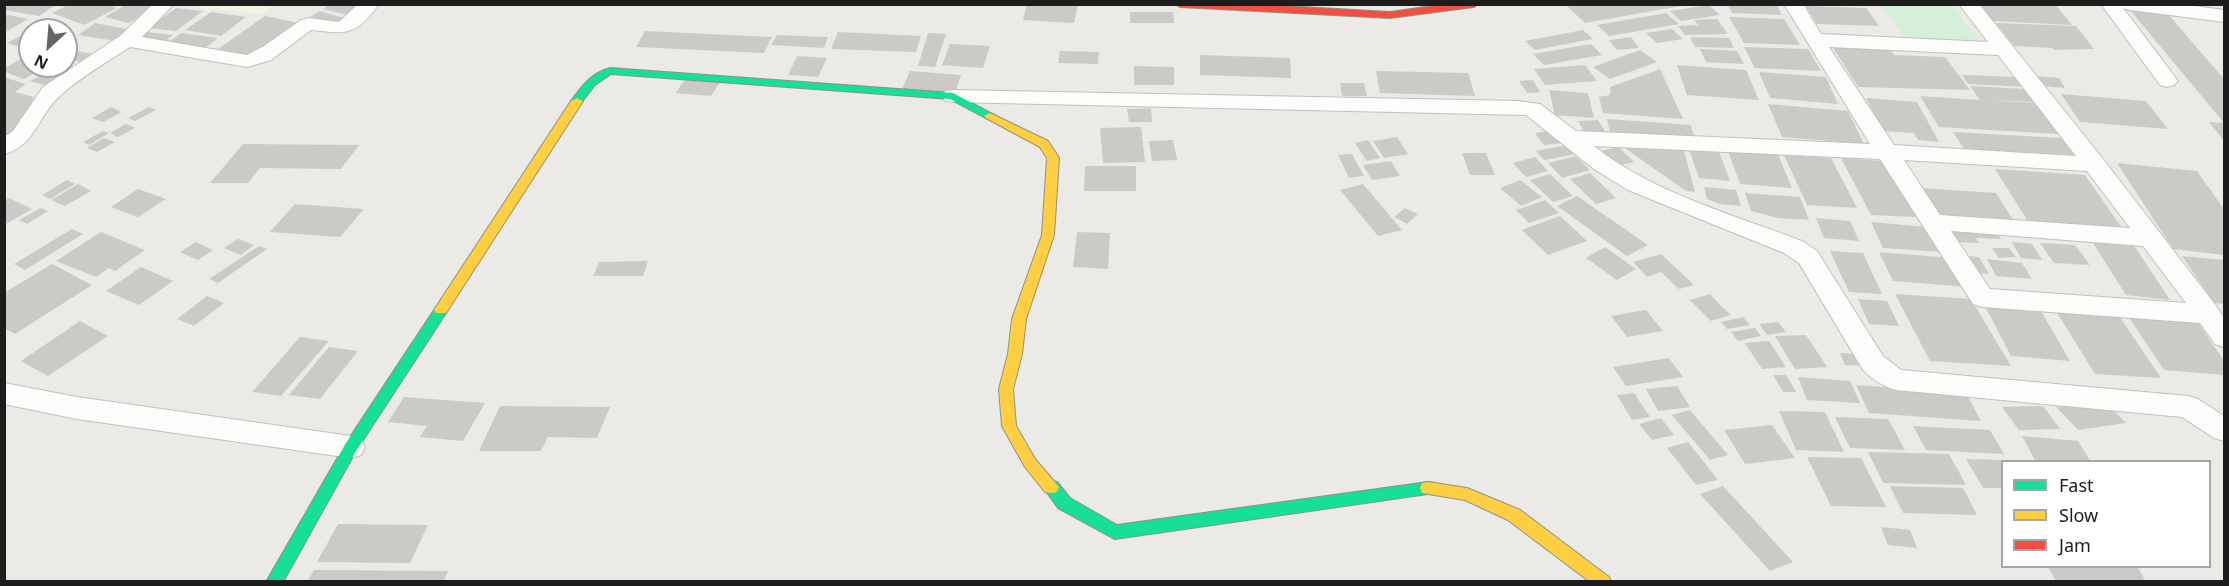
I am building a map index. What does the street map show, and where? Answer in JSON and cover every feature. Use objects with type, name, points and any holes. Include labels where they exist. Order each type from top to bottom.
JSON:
[{"type":"street","points":[[4,147],[21,136],[51,92],[127,40],[165,4]]},
{"type":"street","points":[[127,40],[247,61],[267,54],[308,24],[344,28],[370,4]]},
{"type":"street","points":[[1180,4],[1390,15],[1432,7],[1474,4]]},
{"type":"street","points":[[1793,4],[1814,40],[1982,298],[2208,314]]},
{"type":"street","points":[[1968,4],[2001,49],[2095,164],[2224,337]]},
{"type":"street","points":[[2110,4],[2167,81]]},
{"type":"street","points":[[2130,4],[2224,16]]},
{"type":"street","points":[[1814,40],[2001,49]]},
{"type":"street","points":[[274,582],[351,447],[590,82],[600,74],[610,71],[953,96],[1532,109],[1573,138],[1602,164],[1636,185],[1793,247],[1808,257],[1874,363],[1882,372],[1896,380],[2224,409]]},
{"type":"street","points":[[953,96],[1044,144],[1053,158],[1048,235],[1020,319],[1015,354],[1006,389],[1009,426],[1030,463],[1064,502],[1115,532],[1425,488],[1467,494],[1514,515],[1603,582]]},
{"type":"street","points":[[1573,138],[2095,164]]},
{"type":"street","points":[[1933,222],[2150,238]]},
{"type":"street","points":[[4,393],[77,408],[351,447]]},
{"type":"street","points":[[2188,407],[2224,430]]},
{"type":"shaded area","points":[[202,4],[272,5],[262,14],[199,8]]},
{"type":"green space","points":[[1881,5],[1951,5],[1980,41],[1905,38]]},
{"type":"building","points":[[4,4],[57,4],[39,16],[4,10]]},
{"type":"building","points":[[70,4],[107,4],[117,8],[84,25],[78,23],[78,18],[65,18],[52,13]]},
{"type":"building","points":[[127,4],[159,6],[129,23],[105,17]]},
{"type":"building","points":[[330,4],[363,4],[348,15],[323,9]]},
{"type":"building","points":[[1027,4],[1078,5],[1074,23],[1023,20]]},
{"type":"building","points":[[1569,4],[1692,4],[1585,23],[1566,5]]},
{"type":"building","points":[[1727,4],[1776,4],[1782,15],[1732,13]]},
{"type":"building","points":[[1980,4],[2055,4],[2072,25],[1992,21]]},
{"type":"building","points":[[1709,5],[1720,15],[1681,21],[1670,11]]},
{"type":"building","points":[[1806,6],[1866,8],[1879,26],[1817,24]]},
{"type":"building","points":[[176,8],[203,11],[176,31],[149,28]]},
{"type":"building","points":[[2130,10],[2167,13],[2224,79],[2224,123]]},
{"type":"building","points":[[320,11],[347,19],[337,25],[310,17]]},
{"type":"building","points":[[211,12],[246,17],[221,36],[185,30]]},
{"type":"building","points":[[1130,12],[1173,12],[1174,23],[1130,23]]},
{"type":"building","points":[[1666,13],[1679,24],[1609,36],[1597,25]]},
{"type":"building","points":[[4,14],[23,18],[18,18],[18,25],[4,33]]},
{"type":"building","points":[[265,16],[299,23],[252,56],[218,49]]},
{"type":"building","points":[[1729,17],[1784,19],[1800,45],[1744,43]]},
{"type":"building","points":[[1717,19],[1728,34],[1685,35],[1678,26],[1698,25],[1694,20]]},
{"type":"building","points":[[95,23],[132,30],[115,41],[78,35]]},
{"type":"building","points":[[1996,23],[2076,26],[2094,49],[2054,50],[2014,46]]},
{"type":"building","points":[[1672,29],[1683,39],[1657,43],[1646,33]]},
{"type":"building","points":[[1583,30],[1593,39],[1535,50],[1525,41]]},
{"type":"building","points":[[645,31],[772,37],[764,53],[636,47]]},
{"type":"building","points":[[147,32],[173,35],[163,43],[137,40]]},
{"type":"building","points":[[838,32],[921,36],[916,52],[831,49]]},
{"type":"building","points":[[181,33],[218,38],[204,49],[167,43]]},
{"type":"building","points":[[928,33],[946,34],[935,67],[918,66]]},
{"type":"building","points":[[777,35],[828,37],[824,48],[771,45]]},
{"type":"building","points":[[18,37],[18,46],[7,43]]},
{"type":"building","points":[[1631,37],[1639,48],[1617,50],[1609,40]]},
{"type":"building","points":[[1690,37],[1729,38],[1734,48],[1695,47]]},
{"type":"building","points":[[1830,43],[1887,45],[1894,55],[1945,57],[1970,90],[1858,87]]},
{"type":"building","points":[[950,44],[990,46],[983,68],[942,65]]},
{"type":"building","points":[[1591,44],[1602,55],[1544,65],[1533,54]]},
{"type":"building","points":[[1744,47],[1808,49],[1821,71],[1755,68]]},
{"type":"building","points":[[1700,49],[1737,51],[1744,64],[1706,62]]},
{"type":"building","points":[[1640,50],[1657,62],[1610,79],[1593,67]]},
{"type":"building","points":[[78,51],[93,54],[81,62],[78,61]]},
{"type":"building","points":[[1060,51],[1099,52],[1098,64],[1058,63]]},
{"type":"building","points":[[1200,55],[1290,58],[1291,78],[1200,75]]},
{"type":"building","points":[[797,56],[827,58],[818,77],[788,75]]},
{"type":"building","points":[[18,60],[18,77],[5,72],[5,68]]},
{"type":"building","points":[[1585,65],[1597,81],[1545,85],[1534,69]]},
{"type":"building","points":[[1677,65],[1746,70],[1759,100],[1687,95]]},
{"type":"building","points":[[1134,66],[1174,67],[1174,85],[1134,85]]},
{"type":"building","points":[[1660,69],[1683,119],[1603,113],[1599,97],[1610,95],[1610,87]]},
{"type":"building","points":[[910,71],[961,75],[955,93],[902,89]]},
{"type":"building","points":[[1376,71],[1468,73],[1475,96],[1380,93]]},
{"type":"building","points":[[1759,72],[1826,77],[1838,104],[1770,98]]},
{"type":"building","points":[[1962,75],[2018,77],[2026,87],[1968,84]]},
{"type":"building","points":[[2036,76],[2059,78],[2065,88],[2042,86]]},
{"type":"building","points":[[4,77],[26,84],[15,92],[34,97],[16,133],[4,140]]},
{"type":"building","points":[[35,78],[64,78],[49,86],[30,81]]},
{"type":"building","points":[[685,79],[720,82],[711,96],[676,93]]},
{"type":"building","points":[[1533,80],[1540,92],[1527,93],[1519,81]]},
{"type":"building","points":[[1340,83],[1364,83],[1367,96],[1342,96]]},
{"type":"building","points":[[1970,86],[2026,89],[2036,102],[1987,100],[2036,103],[2058,134],[1939,127],[1920,96],[1980,100]]},
{"type":"building","points":[[1549,90],[1588,93],[1594,118],[1555,115]]},
{"type":"building","points":[[2061,94],[2146,101],[2168,129],[2080,122]]},
{"type":"building","points":[[1866,98],[1917,102],[1939,142],[1918,140],[1914,133],[1883,131]]},
{"type":"building","points":[[1768,104],[1848,111],[1864,144],[1782,137]]},
{"type":"building","points":[[111,107],[122,112],[103,122],[92,118]]},
{"type":"building","points":[[149,107],[156,110],[135,121],[128,118]]},
{"type":"building","points":[[1151,108],[1152,122],[1129,122],[1127,109]]},
{"type":"building","points":[[1607,119],[1691,125],[1695,139],[1610,133]]},
{"type":"building","points":[[1598,120],[1608,136],[1587,137],[1578,121]]},
{"type":"building","points":[[2209,122],[2224,123],[2224,141]]},
{"type":"building","points":[[126,124],[135,128],[118,137],[110,133]]},
{"type":"building","points":[[1141,127],[1145,162],[1103,163],[1100,128]]},
{"type":"building","points":[[1554,130],[1563,143],[1544,145],[1535,133]]},
{"type":"building","points":[[103,131],[109,133],[89,145],[83,142]]},
{"type":"building","points":[[1953,132],[2061,138],[2074,155],[1964,149]]},
{"type":"building","points":[[1397,137],[1408,154],[1384,158],[1373,141]]},
{"type":"building","points":[[104,138],[115,142],[97,152],[87,148]]},
{"type":"building","points":[[1173,140],[1177,160],[1152,161],[1149,141]]},
{"type":"building","points":[[1368,140],[1380,158],[1367,161],[1355,143]]},
{"type":"building","points":[[1630,142],[1683,147],[1695,192],[1686,191],[1626,149]]},
{"type":"building","points":[[243,144],[359,145],[341,169],[260,168],[248,183],[210,183]]},
{"type":"building","points":[[1567,145],[1576,154],[1544,160],[1536,151]]},
{"type":"building","points":[[1619,147],[1634,162],[1615,166],[1600,151]]},
{"type":"building","points":[[1688,147],[1718,149],[1730,181],[1699,178]]},
{"type":"building","points":[[1727,148],[1777,152],[1792,188],[1740,184]]},
{"type":"building","points":[[1462,153],[1486,153],[1495,175],[1470,175]]},
{"type":"building","points":[[1352,154],[1364,176],[1349,178],[1338,155]]},
{"type":"building","points":[[1784,155],[1831,158],[1857,208],[1807,205]]},
{"type":"building","points":[[1576,156],[1590,170],[1562,178],[1548,163]]},
{"type":"building","points":[[1535,157],[1548,171],[1526,177],[1513,163]]},
{"type":"building","points":[[1841,158],[1884,161],[1917,217],[1871,215]]},
{"type":"building","points":[[1391,161],[1400,176],[1372,180],[1363,165]]},
{"type":"building","points":[[2117,163],[2197,171],[2224,209],[2224,255],[2173,249]]},
{"type":"building","points":[[1085,166],[1136,166],[1136,191],[1084,191]]},
{"type":"building","points":[[1995,169],[2085,175],[2124,231],[2029,223]]},
{"type":"building","points":[[1590,173],[1616,198],[1596,204],[1570,179]]},
{"type":"building","points":[[1550,174],[1573,196],[1553,202],[1530,180]]},
{"type":"building","points":[[67,180],[75,184],[50,199],[42,195]]},
{"type":"building","points":[[1520,180],[1542,197],[1521,206],[1500,188]]},
{"type":"building","points":[[78,184],[91,191],[65,206],[51,200]]},
{"type":"building","points":[[1363,184],[1402,230],[1378,236],[1340,190]]},
{"type":"building","points":[[1704,187],[1736,190],[1741,206],[1720,204],[1707,199]]},
{"type":"building","points":[[1920,188],[1996,193],[2015,223],[1937,218]]},
{"type":"building","points":[[138,189],[166,199],[138,217],[111,207]]},
{"type":"building","points":[[1745,193],[1800,197],[1809,220],[1778,218],[1751,211]]},
{"type":"building","points":[[1577,196],[1648,245],[1627,256],[1557,206]]},
{"type":"building","points":[[9,198],[32,209],[4,225],[4,201]]},
{"type":"building","points":[[1545,200],[1559,213],[1529,223],[1516,210]]},
{"type":"building","points":[[295,204],[364,209],[340,237],[270,232]]},
{"type":"building","points":[[41,208],[48,211],[27,224],[19,220]]},
{"type":"building","points":[[1405,208],[1418,214],[1407,224],[1394,217]]},
{"type":"building","points":[[1560,216],[1587,241],[1548,255],[1522,230]]},
{"type":"building","points":[[1816,218],[1850,221],[1859,241],[1824,238]]},
{"type":"building","points":[[1871,222],[1927,227],[1941,252],[1883,248]]},
{"type":"building","points":[[1942,228],[1995,230],[2001,239],[1976,238],[1979,243],[1951,242]]},
{"type":"building","points":[[72,229],[83,234],[25,270],[14,264]]},
{"type":"building","points":[[101,232],[145,250],[115,271],[109,268],[96,277],[56,261]]},
{"type":"building","points":[[1077,232],[1110,233],[1108,269],[1073,267]]},
{"type":"building","points":[[238,239],[254,245],[241,255],[224,248]]},
{"type":"building","points":[[2091,240],[2133,244],[2170,300],[2126,295]]},
{"type":"building","points":[[196,242],[213,250],[198,260],[180,252]]},
{"type":"building","points":[[2012,242],[2032,244],[2042,260],[2021,258]]},
{"type":"building","points":[[2040,243],[2075,245],[2090,265],[2054,263]]},
{"type":"building","points":[[259,246],[267,249],[218,283],[209,279]]},
{"type":"building","points":[[1605,247],[1636,269],[1617,280],[1586,258]]},
{"type":"building","points":[[1992,248],[2009,248],[2016,257],[1999,258]]},
{"type":"building","points":[[1830,251],[1863,253],[1882,294],[1849,292]]},
{"type":"building","points":[[1879,252],[1952,258],[1967,287],[1893,281]]},
{"type":"building","points":[[1661,254],[1694,285],[1679,289],[1661,272],[1647,277],[1633,262]]},
{"type":"building","points":[[1958,255],[1979,257],[1989,274],[1968,272]]},
{"type":"building","points":[[2182,256],[2224,260],[2224,304],[2214,303]]},
{"type":"building","points":[[1987,259],[2022,263],[2032,279],[1996,276]]},
{"type":"building","points":[[648,261],[643,276],[593,276],[599,262]]},
{"type":"building","points":[[52,264],[92,285],[15,334],[4,328],[4,293]]},
{"type":"building","points":[[141,267],[173,281],[139,305],[106,291]]},
{"type":"building","points":[[1710,294],[1731,315],[1711,321],[1690,300]]},
{"type":"building","points":[[1895,294],[1971,299],[2011,366],[1930,361]]},
{"type":"building","points":[[207,296],[224,303],[194,326],[177,319]]},
{"type":"building","points":[[1858,299],[1887,301],[1899,326],[1869,324]]},
{"type":"building","points":[[1985,306],[2041,311],[2070,361],[2011,356]]},
{"type":"building","points":[[1646,310],[1663,331],[1627,337],[1611,316]]},
{"type":"building","points":[[2056,311],[2119,316],[2161,378],[2095,374]]},
{"type":"building","points":[[2128,316],[2197,321],[2224,361],[2224,375],[2164,370]]},
{"type":"building","points":[[1743,317],[1750,325],[1727,329],[1721,322]]},
{"type":"building","points":[[80,321],[108,336],[48,376],[21,361]]},
{"type":"building","points":[[1778,322],[1786,332],[1767,335],[1759,324]]},
{"type":"building","points":[[1755,328],[1761,336],[1738,341],[1731,332]]},
{"type":"building","points":[[1806,335],[1827,367],[1795,369],[1775,336]]},
{"type":"building","points":[[300,337],[329,341],[281,396],[252,392]]},
{"type":"building","points":[[1769,341],[1786,367],[1762,369],[1745,343]]},
{"type":"building","points":[[329,347],[358,351],[320,399],[289,395]]},
{"type":"building","points":[[1840,353],[1861,354],[1867,366],[1845,365]]},
{"type":"building","points":[[1669,358],[1683,377],[1626,386],[1613,367]]},
{"type":"building","points":[[1773,375],[1786,375],[1796,392],[1783,392]]},
{"type":"building","points":[[1798,377],[1850,381],[1860,403],[1807,400]]},
{"type":"building","points":[[1856,385],[1966,393],[1981,421],[1869,413]]},
{"type":"building","points":[[1677,386],[1690,407],[1658,411],[1646,389]]},
{"type":"building","points":[[1634,393],[1650,417],[1632,420],[1617,395]]},
{"type":"building","points":[[404,397],[485,403],[463,441],[420,437],[427,426],[388,422]]},
{"type":"building","points":[[2103,400],[2126,423],[2078,430],[2056,407]]},
{"type":"building","points":[[500,406],[610,407],[597,438],[548,437],[541,451],[479,451]]},
{"type":"building","points":[[2043,406],[2060,429],[2019,430],[2002,407]]},
{"type":"building","points":[[1690,410],[1728,455],[1710,460],[1672,415]]},
{"type":"building","points":[[1779,411],[1825,412],[1844,452],[1796,450]]},
{"type":"building","points":[[1835,417],[1888,419],[1905,450],[1850,448]]},
{"type":"building","points":[[1661,418],[1674,435],[1652,440],[1639,424]]},
{"type":"building","points":[[1772,425],[1795,458],[1745,464],[1724,430]]},
{"type":"building","points":[[1913,426],[1990,430],[2004,454],[1926,450]]},
{"type":"building","points":[[2022,436],[2078,441],[2090,460],[2035,460]]},
{"type":"building","points":[[1688,442],[1718,480],[1696,485],[1667,448]]},
{"type":"building","points":[[1868,452],[1949,454],[1966,485],[1883,483]]},
{"type":"building","points":[[1807,457],[1861,458],[1886,507],[1831,506]]},
{"type":"building","points":[[1966,459],[2002,460],[2001,488],[1983,488]]},
{"type":"building","points":[[1723,486],[1793,562],[1770,571],[1700,494]]},
{"type":"building","points":[[1890,486],[1963,488],[1977,515],[1903,513]]},
{"type":"building","points":[[338,524],[428,525],[410,563],[317,562]]},
{"type":"building","points":[[1881,527],[1910,530],[1917,548],[1888,545]]},
{"type":"building","points":[[2049,568],[2138,568],[2146,582],[2056,582]]},
{"type":"building","points":[[314,570],[448,571],[443,582],[307,582]]},
{"type":"traffic: fast","points":[[577,101],[595,79],[610,71],[953,96],[990,116]]},
{"type":"traffic: fast","points":[[274,582],[351,447],[441,310]]},
{"type":"traffic: fast","points":[[1051,487],[1064,503],[1115,532],[1428,488]]},
{"type":"traffic: slow","points":[[441,310],[577,101]]},
{"type":"traffic: slow","points":[[990,116],[1044,144],[1053,158],[1048,235],[1019,319],[1015,354],[1006,389],[1009,426],[1030,463],[1051,487]]},
{"type":"traffic: slow","points":[[1428,488],[1467,494],[1514,515],[1603,582]]},
{"type":"traffic: jam","points":[[1180,4],[1390,15],[1474,4]]}]
